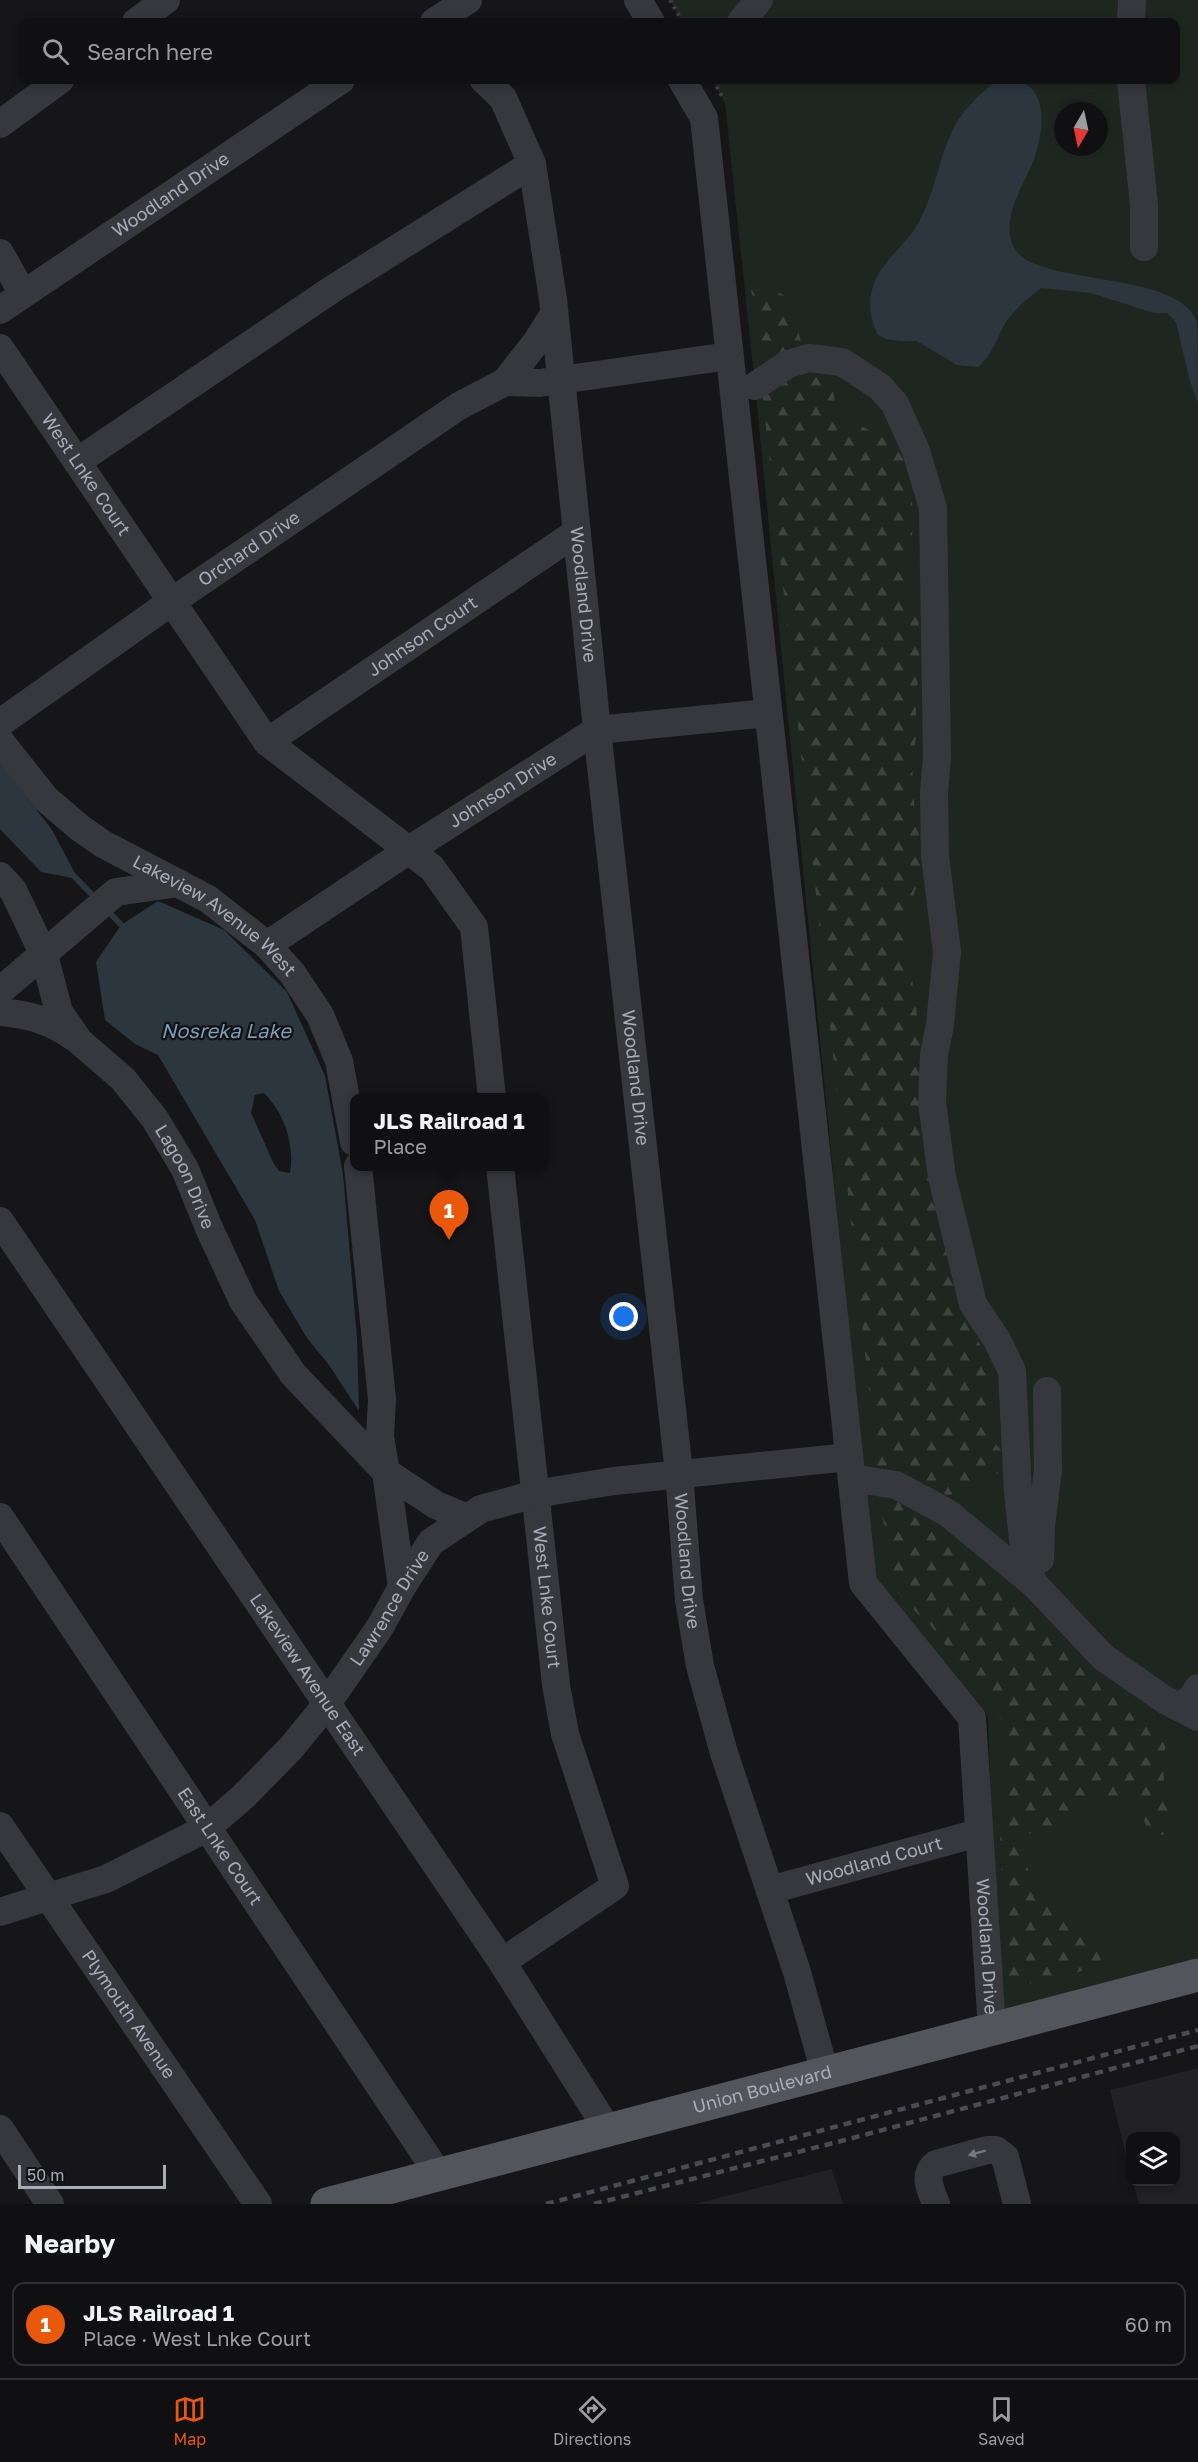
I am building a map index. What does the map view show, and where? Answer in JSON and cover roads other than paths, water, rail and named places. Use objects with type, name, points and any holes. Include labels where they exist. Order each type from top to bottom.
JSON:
[{"type":"main road","name":"Union Boulevard","points":[[327,2204],[1198,1975]]},
{"type":"street","points":[[141,18],[166,0]]},
{"type":"street","points":[[440,18],[468,0]]},
{"type":"street","points":[[639,0],[649,18]]},
{"type":"street","points":[[744,18],[759,0]]},
{"type":"street","points":[[1131,18],[1132,0]]},
{"type":"street","points":[[0,124],[55,84]]},
{"type":"street","name":"Woodland Drive","points":[[0,310],[336,84]]},
{"type":"street","name":"Woodland Drive","points":[[488,84],[503,98],[532,164],[554,314],[597,730],[679,1473],[690,1600],[700,1666],[724,1753],[797,1972],[825,2073]]},
{"type":"street","name":"Woodland Drive","points":[[684,84],[704,118],[768,713],[856,1468],[863,1583],[972,1718],[992,2030]]},
{"type":"street","points":[[1131,84],[1144,205],[1144,247]]},
{"type":"street","points":[[78,461],[334,288],[532,164]]},
{"type":"street","points":[[0,253],[23,294]]},
{"type":"street","name":"Orchard Drive","points":[[0,723],[171,602],[459,406],[504,382],[537,341],[554,314]]},
{"type":"street","name":"West Lnke Court","points":[[0,348],[267,742],[409,850]]},
{"type":"street","name":"Orchard Drive","points":[[504,382],[540,383],[729,356]]},
{"type":"street","points":[[755,386],[788,364],[809,358],[842,362],[880,387],[895,404],[916,451],[933,508],[937,757],[933,793],[935,856],[947,952],[940,1024],[934,1054],[932,1102],[942,1177],[973,1304],[997,1340],[1012,1371],[1018,1493],[1026,1566],[1038,1589]]},
{"type":"street","name":"Johnson Court","points":[[267,742],[578,532]]},
{"type":"street","name":"Johnson Drive","points":[[267,945],[409,850],[597,730],[768,713]]},
{"type":"street","name":"Lakeview Avenue West","points":[[0,741],[46,799],[80,828],[115,850],[208,899],[267,945],[292,973],[320,1016],[339,1062],[350,1121]]},
{"type":"street","points":[[115,850],[116,892]]},
{"type":"street","points":[[409,850],[432,868],[474,927],[491,1093]]},
{"type":"street","name":"Lagoon Drive","points":[[0,876],[13,890],[44,955],[59,1012],[79,1041],[123,1079],[155,1119],[185,1169],[243,1301],[292,1374],[387,1472],[436,1505],[466,1518]]},
{"type":"street","points":[[0,991],[116,892],[179,883]]},
{"type":"street","points":[[0,1012],[43,1019],[56,1024],[79,1041]]},
{"type":"street","points":[[358,1171],[382,1399],[380,1437],[387,1472],[402,1587]]},
{"type":"street","name":"West Lnke Court","points":[[500,1171],[556,1685],[565,1734],[615,1887],[502,1962]]},
{"type":"street","name":"Lakeview Avenue East","points":[[0,1221],[502,1962],[608,2130]]},
{"type":"street","points":[[1038,1589],[1041,1526],[1048,1470],[1047,1391]]},
{"type":"street","name":"Lawrence Drive","points":[[0,1912],[106,1879],[207,1828],[244,1796],[291,1748],[326,1705],[380,1627],[431,1542],[481,1509],[534,1494],[679,1473],[856,1468],[896,1485],[948,1513],[1038,1589],[1103,1657],[1165,1700],[1192,1704]]},
{"type":"street","name":"East Lnke Court","points":[[0,1517],[439,2175]]},
{"type":"street","name":"Plymouth Avenue","points":[[0,1826],[258,2204]]},
{"type":"street","name":"Woodland Court","points":[[770,1890],[978,1833]]},
{"type":"street","points":[[0,2129],[50,2204]]},
{"type":"street","points":[[936,2204],[928,2178],[932,2167],[987,2150],[996,2150],[1005,2157],[1017,2204]]},
{"type":"water","points":[[992,84],[1025,84],[1036,95],[1040,106],[1042,117],[1039,141],[1033,162],[1018,193],[1011,215],[1010,237],[1014,248],[1027,260],[1048,269],[1136,286],[1163,294],[1185,305],[1197,322],[1198,404],[1189,378],[1176,322],[1167,313],[1154,313],[1091,293],[1041,288],[1010,317],[991,351],[978,367],[957,365],[917,341],[886,339],[877,334],[870,307],[876,280],[887,261],[921,218],[956,123]]},
{"type":"water","points":[[0,762],[52,830],[78,879],[41,872],[0,829]]},
{"type":"water","name":"Nosreka Lake","points":[[158,901],[224,930],[287,992],[325,1076],[343,1174],[357,1338],[359,1411],[329,1365],[307,1338],[279,1291],[255,1220],[158,1055],[135,1044],[105,1020],[96,962],[121,925]],"holes":[[[264,1093],[282,1119],[289,1140],[290,1173],[279,1171],[274,1164],[251,1113],[255,1095]]]},
{"type":"waterway","points":[[72,874],[96,899]]},
{"type":"waterway","points":[[108,911],[125,929]]},
{"type":"railway","points":[[546,2204],[1198,2030]]},
{"type":"railway","points":[[594,2204],[1198,2046]]},
{"type":"place","name":"JLS Railroad 1","points":[[449,1240]]}]
